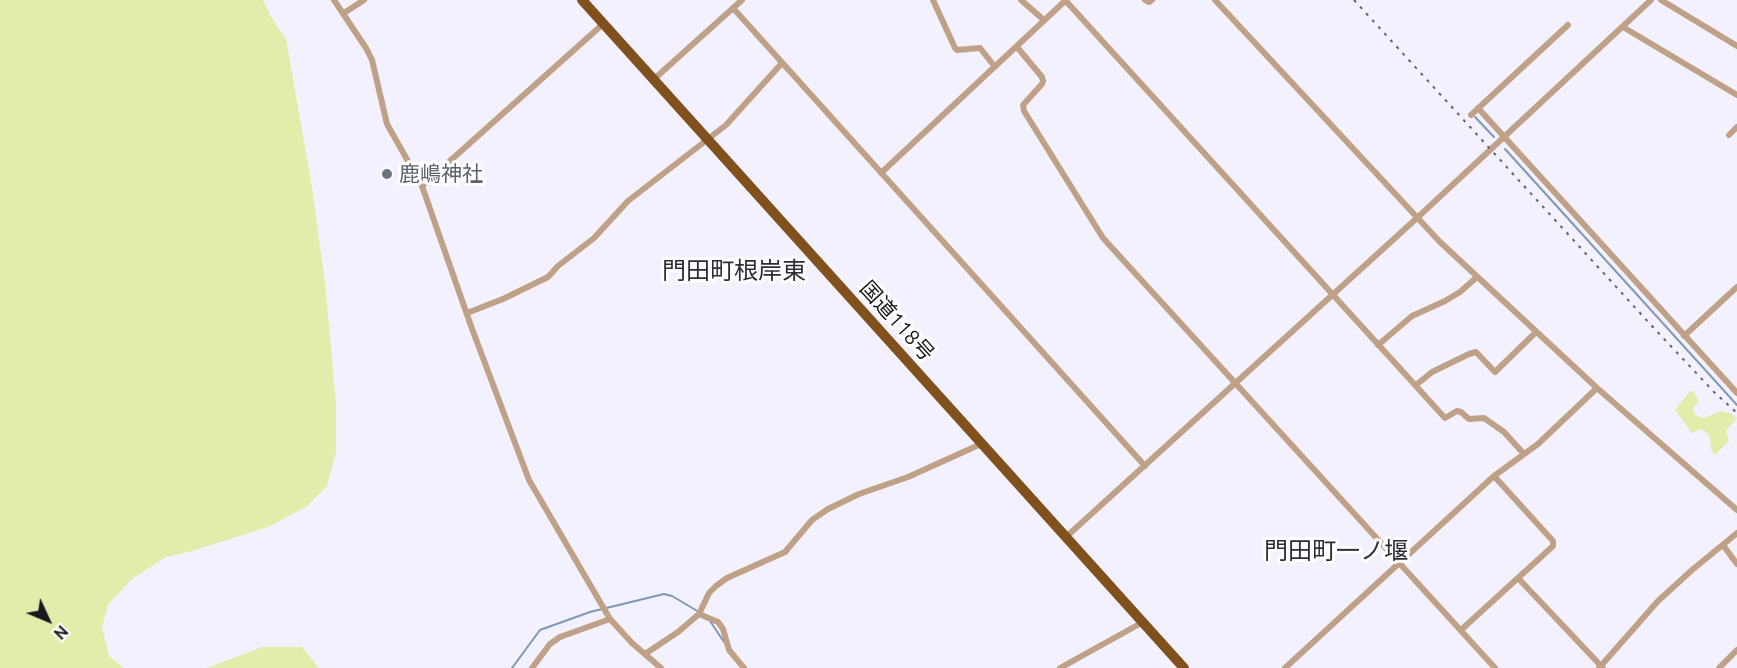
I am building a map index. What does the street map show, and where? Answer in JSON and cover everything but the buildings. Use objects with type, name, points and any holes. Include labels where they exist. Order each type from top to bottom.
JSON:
[{"type":"highway","name":"国道118号","points":[[582,0],[1184,668]]},
{"type":"street","points":[[334,0],[372,60],[387,124],[422,186],[529,480],[610,619],[632,644],[661,668]]},
{"type":"street","points":[[344,13],[364,0]]},
{"type":"street","points":[[653,80],[742,0]]},
{"type":"street","points":[[933,0],[955,48],[957,50],[980,48],[994,67]]},
{"type":"street","points":[[1021,0],[1044,20]]},
{"type":"street","points":[[881,172],[1065,0],[1445,418],[1457,411],[1470,419],[1484,418],[1504,432],[1524,454]]},
{"type":"street","points":[[1145,0],[1149,2],[1152,0]]},
{"type":"street","points":[[1215,0],[1417,218],[1477,277],[1597,388],[1737,510]]},
{"type":"street","points":[[1066,537],[1417,218],[1651,0]]},
{"type":"street","points":[[1661,0],[1737,46]]},
{"type":"street","points":[[733,8],[1145,466]]},
{"type":"street","points":[[422,186],[603,24]]},
{"type":"street","points":[[1471,115],[1568,25]]},
{"type":"street","points":[[1623,27],[1737,95]]},
{"type":"street","points":[[1017,47],[1043,81],[1023,105],[1023,111],[1103,238],[1496,668]]},
{"type":"street","points":[[467,313],[503,299],[548,277],[558,266],[594,238],[628,201],[726,125],[782,63]]},
{"type":"street","points":[[1478,108],[1737,393]]},
{"type":"street","points":[[1729,135],[1737,127]]},
{"type":"street","points":[[1378,345],[1412,316],[1445,301],[1477,277]]},
{"type":"street","points":[[1684,336],[1737,287]]},
{"type":"street","points":[[1416,385],[1432,372],[1476,352],[1495,372],[1536,332]]},
{"type":"street","points":[[1285,668],[1494,477],[1538,444],[1597,388]]},
{"type":"street","points":[[645,654],[678,632],[699,614],[709,593],[716,586],[727,578],[785,552],[812,520],[828,509],[859,494],[908,477],[981,444]]},
{"type":"street","points":[[1461,630],[1553,546],[1553,541],[1494,477]]},
{"type":"street","points":[[1518,578],[1601,667],[1658,602],[1737,533]]},
{"type":"street","points":[[1722,545],[1737,564]]},
{"type":"street","points":[[699,614],[718,622],[723,628],[729,650],[744,668]]},
{"type":"street","points":[[532,668],[550,644],[560,637],[610,619]]},
{"type":"street","points":[[1060,668],[1143,622]]},
{"type":"street","points":[[1719,668],[1737,650]]},
{"type":"green space","points":[[0,0],[263,0],[286,39],[312,187],[325,283],[336,403],[336,452],[327,486],[306,507],[268,527],[166,557],[132,579],[108,605],[102,627],[109,656],[124,668],[0,668]]},
{"type":"green space","points":[[1690,391],[1693,391],[1699,401],[1693,408],[1694,413],[1699,417],[1704,418],[1721,411],[1737,418],[1726,431],[1729,441],[1715,455],[1711,450],[1710,438],[1706,432],[1701,429],[1692,433],[1675,410]]},
{"type":"green space","points":[[262,647],[302,647],[319,668],[207,668]]},
{"type":"waterway","points":[[1475,117],[1494,137]]},
{"type":"waterway","points":[[1505,149],[1737,405]]},
{"type":"waterway","points":[[512,668],[540,630],[590,612],[664,594],[672,596],[699,612]]},
{"type":"waterway","points":[[710,621],[724,642]]},
{"type":"railway","points":[[1354,0],[1651,325],[1737,413]]},
{"type":"place","name":"鹿嶋神社","points":[[387,174]]},
{"type":"district","name":"門田町根岸東","points":[[734,271]]},
{"type":"district","name":"門田町一ノ堰","points":[[1336,551]]}]
